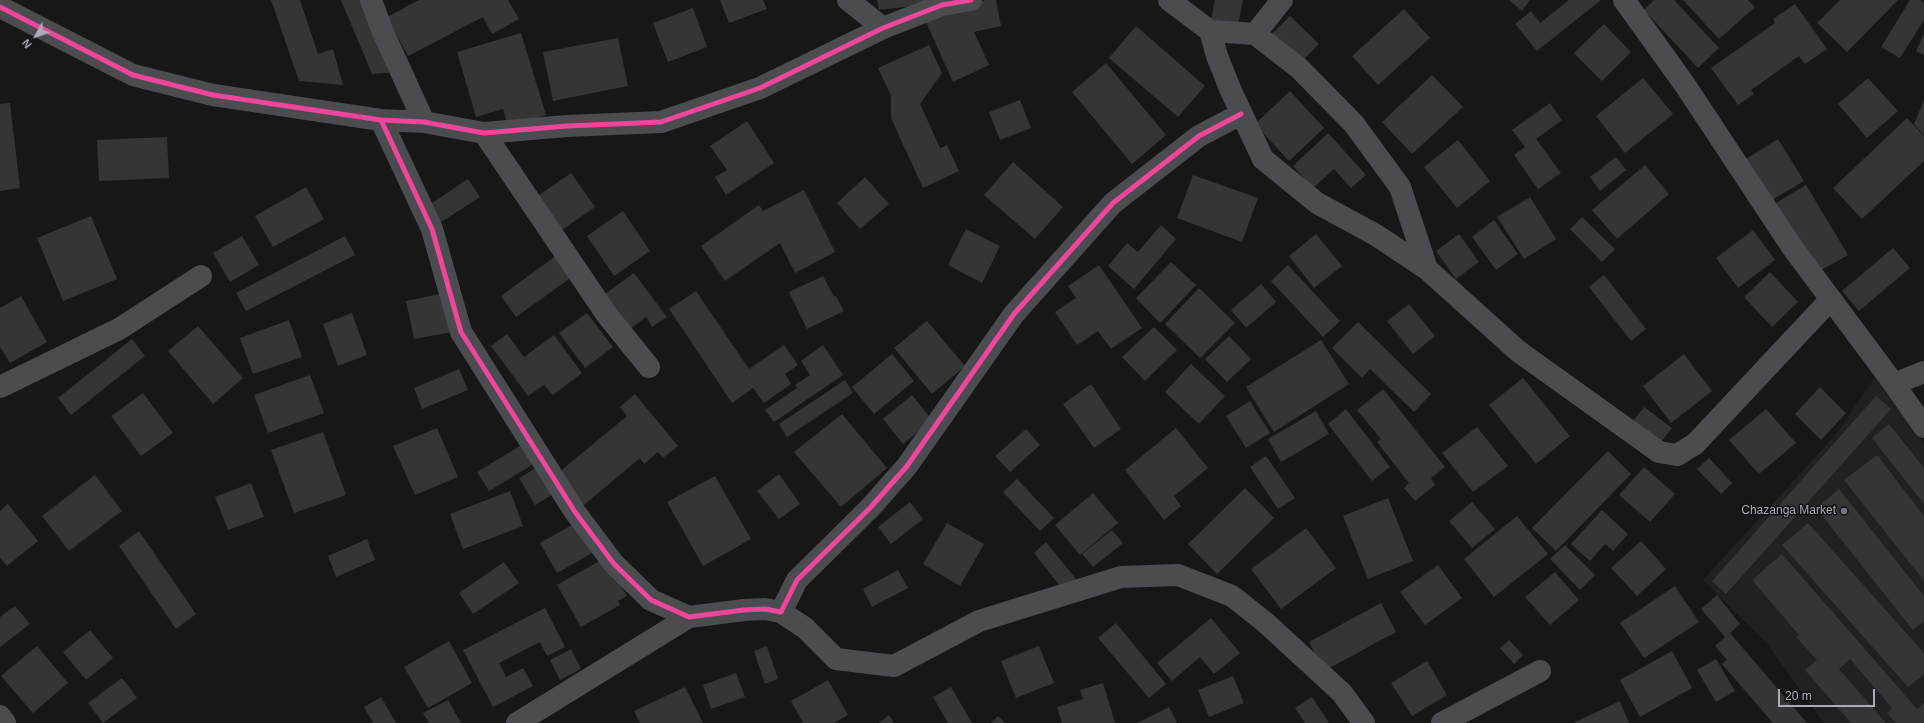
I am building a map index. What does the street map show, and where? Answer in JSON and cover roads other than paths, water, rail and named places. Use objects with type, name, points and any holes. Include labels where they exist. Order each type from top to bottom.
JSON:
[{"type":"street","points":[[372,0],[382,30],[424,122]]},
{"type":"street","points":[[848,0],[883,28]]},
{"type":"street","points":[[0,7],[133,75],[213,95],[381,120],[424,122],[484,133],[567,126],[661,122],[760,88],[883,28],[942,5],[970,0]]},
{"type":"street","points":[[1169,0],[1210,31],[1255,34],[1299,68],[1354,124],[1400,186],[1427,268]]},
{"type":"street","points":[[1255,34],[1282,0]]},
{"type":"street","points":[[1624,0],[1685,85],[1792,248],[1894,384],[1924,427]]},
{"type":"street","points":[[1210,31],[1216,56],[1241,114],[1263,159],[1317,203],[1376,235],[1427,268],[1518,351],[1659,452],[1677,455],[1695,444],[1831,299]]},
{"type":"street","points":[[781,612],[797,580],[870,508],[907,466],[1014,314],[1113,203],[1199,136],[1241,114]]},
{"type":"street","points":[[381,120],[432,229],[461,332],[574,512],[614,564],[651,600],[689,616]]},
{"type":"street","points":[[484,133],[607,315],[649,367]]},
{"type":"street","points":[[0,387],[118,329],[201,276]]},
{"type":"street","points":[[1894,384],[1924,372]]},
{"type":"street","points":[[517,723],[689,616],[765,609],[781,612],[805,628],[836,659],[894,666],[979,621],[1121,577],[1178,575],[1232,596],[1266,623],[1342,693],[1364,723]]},
{"type":"street","points":[[1442,723],[1540,671]]},
{"type":"street","points":[[0,716],[5,723]]},
{"type":"place","name":"Chazanga Market","points":[[1844,511]]}]
